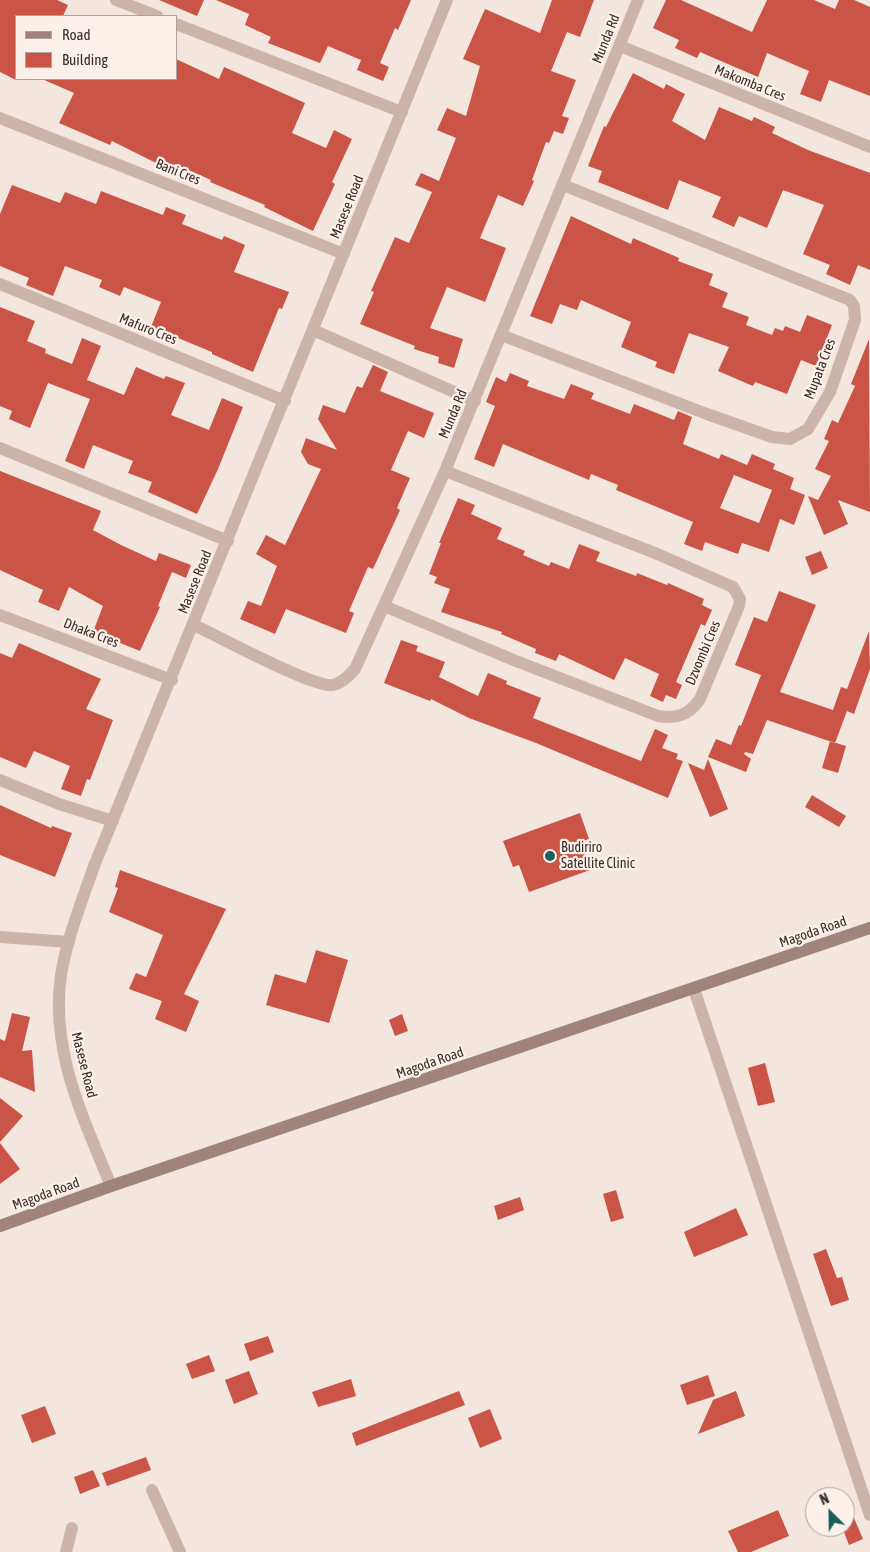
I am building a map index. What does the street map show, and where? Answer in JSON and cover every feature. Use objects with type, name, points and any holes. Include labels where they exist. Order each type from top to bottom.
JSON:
[{"type":"street","points":[[116,0],[154,15]]},
{"type":"street","name":"Masese Road","points":[[111,1186],[76,1102],[60,1038],[58,1008],[61,974],[68,942],[94,866],[172,680],[447,0]]},
{"type":"street","name":"Munda Rd","points":[[194,625],[301,676],[332,685],[348,678],[355,669],[475,401],[638,0]]},
{"type":"street","points":[[178,25],[402,112]]},
{"type":"street","name":"Makomba Cres","points":[[620,46],[870,147]]},
{"type":"street","name":"Bani Cres","points":[[0,118],[344,254]]},
{"type":"street","name":"Mupata Cres","points":[[501,334],[707,414],[782,439],[799,436],[808,429],[830,392],[854,320],[854,306],[850,300],[563,185]]},
{"type":"street","name":"Mafuro Cres","points":[[0,284],[285,401]]},
{"type":"street","points":[[314,330],[475,401]]},
{"type":"street","points":[[0,448],[228,542]]},
{"type":"street","name":"Dzvombi Cres","points":[[384,606],[516,662],[658,716],[682,716],[693,710],[700,698],[739,606],[740,599],[733,587],[655,553],[445,471]]},
{"type":"street","name":"Dhaka Cres","points":[[0,615],[172,680]]},
{"type":"street","points":[[0,780],[60,804],[113,821]]},
{"type":"street","name":"Magoda Road","points":[[0,1226],[111,1186],[870,928]]},
{"type":"street","points":[[0,936],[68,942]]},
{"type":"street","points":[[694,989],[870,1515]]},
{"type":"street","points":[[152,1490],[180,1552]]},
{"type":"street","points":[[66,1552],[72,1528]]},
{"type":"building","points":[[0,0],[57,0],[68,5],[63,15],[15,15],[15,80],[0,72]]},
{"type":"building","points":[[159,0],[204,0],[197,16]]},
{"type":"building","points":[[216,0],[411,0],[398,30],[395,28],[380,63],[389,67],[383,81],[357,70],[361,60],[328,46],[320,63],[268,43],[271,37],[245,25],[249,14]]},
{"type":"building","points":[[552,0],[594,0],[580,37],[567,32],[551,71],[576,80],[562,116],[569,118],[563,134],[554,131],[549,143],[546,142],[532,180],[534,181],[523,206],[498,195],[480,238],[506,248],[485,302],[447,287],[430,328],[463,339],[454,368],[438,363],[439,357],[414,349],[415,346],[360,324],[374,292],[371,291],[395,237],[409,243],[432,192],[415,185],[421,173],[439,181],[456,138],[437,130],[447,108],[466,116],[480,66],[463,59],[485,9],[540,33]]},
{"type":"building","points":[[666,0],[681,0],[752,32],[767,0],[814,0],[835,9],[839,0],[854,0],[870,7],[870,96],[829,80],[821,102],[800,94],[809,71],[767,53],[758,77],[700,52],[697,58],[675,48],[679,40],[653,28]]},
{"type":"building","points":[[178,60],[219,79],[224,67],[305,103],[292,133],[326,148],[334,130],[352,139],[332,182],[335,184],[313,231],[264,207],[265,205],[210,182],[211,180],[175,164],[172,171],[112,141],[110,145],[59,123],[74,93],[44,80],[178,80]]},
{"type":"building","points":[[633,73],[664,89],[666,84],[685,94],[672,121],[705,140],[719,107],[752,121],[754,117],[775,127],[772,133],[808,150],[870,173],[870,270],[858,265],[850,285],[826,274],[830,265],[803,254],[824,205],[783,190],[767,228],[739,216],[734,227],[712,217],[721,197],[679,180],[668,210],[598,182],[602,171],[588,166],[604,126],[606,127]]},
{"type":"building","points":[[12,185],[60,203],[65,192],[96,204],[101,191],[163,215],[166,207],[186,215],[182,224],[222,240],[224,236],[245,245],[234,272],[289,292],[282,309],[279,308],[253,372],[212,354],[212,352],[151,327],[161,302],[124,287],[120,296],[99,287],[102,280],[65,266],[53,296],[26,285],[29,278],[0,266],[0,214]]},
{"type":"building","points":[[571,216],[631,244],[633,238],[679,258],[678,261],[713,274],[709,285],[728,293],[722,307],[749,317],[746,325],[772,335],[775,328],[783,331],[785,326],[800,332],[807,315],[832,325],[816,366],[801,360],[787,394],[755,382],[753,386],[718,371],[729,347],[689,333],[674,374],[655,367],[657,362],[621,347],[631,322],[581,300],[577,310],[560,304],[552,324],[530,316]]},
{"type":"building","points":[[0,307],[35,321],[27,341],[46,349],[45,353],[72,364],[82,338],[101,346],[87,380],[124,395],[136,367],[164,379],[166,376],[185,383],[171,415],[209,430],[222,398],[243,407],[218,469],[197,514],[148,492],[152,482],[128,473],[133,461],[93,445],[84,469],[65,461],[90,399],[48,383],[30,428],[9,419],[12,411],[0,406]]},
{"type":"building","points":[[869,339],[870,512],[838,500],[848,524],[824,535],[808,496],[818,500],[831,476],[815,469],[829,441],[824,439],[832,420],[838,423],[855,386],[851,384]]},
{"type":"building","points":[[373,365],[388,372],[380,391],[434,413],[424,438],[408,431],[391,470],[410,478],[397,508],[400,510],[373,569],[368,567],[349,611],[354,613],[346,633],[286,609],[275,634],[240,619],[248,601],[261,606],[277,566],[256,554],[266,535],[285,545],[321,469],[308,464],[301,452],[306,438],[337,450],[318,419],[323,405],[345,413],[357,386],[362,388]]},
{"type":"building","points":[[510,373],[529,381],[527,386],[564,399],[571,384],[594,393],[591,399],[630,414],[634,404],[674,420],[678,411],[692,417],[683,444],[719,459],[721,454],[747,465],[752,454],[775,464],[773,469],[794,478],[790,489],[805,495],[794,525],[780,519],[769,552],[742,543],[738,554],[705,542],[702,551],[684,544],[693,522],[616,490],[618,485],[591,474],[589,480],[503,444],[494,467],[474,459],[495,406],[486,402],[496,377],[506,382]],"holes":[[[734,475],[772,490],[759,523],[720,508]]]},
{"type":"building","points":[[0,471],[101,511],[93,530],[121,545],[156,561],[159,553],[191,565],[186,578],[172,572],[158,606],[160,607],[140,651],[93,632],[103,606],[69,587],[59,611],[38,602],[43,590],[0,570]]},
{"type":"building","points":[[458,498],[475,505],[471,514],[502,528],[497,539],[525,551],[523,555],[549,566],[551,562],[569,569],[579,544],[600,552],[596,561],[636,576],[637,573],[667,585],[668,583],[704,599],[702,605],[712,610],[705,626],[701,624],[676,682],[682,685],[676,699],[666,695],[663,702],[650,696],[659,674],[625,658],[614,680],[559,654],[556,661],[535,653],[536,649],[501,634],[502,632],[441,612],[450,589],[434,583],[437,577],[429,574],[441,543],[439,543]]},
{"type":"building","points":[[821,551],[828,568],[812,575],[805,557]]},
{"type":"building","points":[[779,591],[816,605],[780,692],[833,710],[841,687],[847,689],[869,631],[870,669],[854,714],[847,711],[835,743],[767,720],[753,754],[745,752],[744,754],[751,759],[746,772],[708,757],[716,739],[731,745],[739,725],[741,726],[761,675],[735,665],[754,617],[767,622]]},
{"type":"building","points":[[401,640],[418,646],[416,651],[445,662],[439,677],[478,696],[488,673],[507,681],[506,684],[541,698],[533,718],[641,761],[655,729],[668,735],[662,748],[678,754],[676,759],[683,761],[668,798],[536,743],[469,718],[431,699],[430,701],[384,683]]},
{"type":"building","points":[[19,643],[101,679],[86,709],[113,720],[90,780],[87,779],[81,796],[61,789],[70,766],[34,751],[26,768],[0,757],[0,653],[12,658]]},
{"type":"building","points":[[830,741],[846,746],[838,773],[822,768]]},
{"type":"building","points":[[708,759],[728,809],[710,817],[688,763],[704,770]]},
{"type":"building","points":[[812,795],[846,816],[839,827],[805,807]]},
{"type":"building","points":[[0,805],[51,828],[52,826],[72,833],[55,877],[0,855]]},
{"type":"building","points":[[580,813],[589,839],[580,842],[590,870],[529,892],[519,865],[513,867],[503,841]]},
{"type":"building","points":[[120,870],[226,909],[184,994],[199,1001],[186,1032],[155,1019],[162,1001],[129,989],[136,973],[146,977],[163,935],[109,912],[118,888],[115,887]]},
{"type":"building","points":[[316,950],[348,960],[329,1023],[266,1005],[275,974],[306,983]]},
{"type":"building","points":[[12,1013],[30,1017],[22,1051],[32,1050],[35,1092],[0,1077],[0,1039],[5,1041]]},
{"type":"building","points":[[402,1014],[408,1031],[395,1036],[389,1020]]},
{"type":"building","points":[[765,1063],[775,1102],[758,1106],[748,1068]]},
{"type":"building","points":[[0,1098],[23,1116],[0,1142]]},
{"type":"building","points":[[0,1143],[20,1169],[0,1184]]},
{"type":"building","points":[[616,1190],[624,1218],[611,1222],[603,1194]]},
{"type":"building","points":[[520,1197],[524,1210],[498,1220],[494,1206]]},
{"type":"building","points":[[736,1208],[748,1235],[694,1257],[684,1232]]},
{"type":"building","points":[[826,1249],[837,1278],[842,1277],[849,1300],[831,1306],[813,1254]]},
{"type":"building","points":[[268,1336],[274,1352],[250,1361],[244,1344]]},
{"type":"building","points":[[209,1355],[215,1371],[192,1379],[186,1364]]},
{"type":"building","points":[[249,1371],[258,1394],[234,1404],[225,1380]]},
{"type":"building","points":[[708,1375],[715,1396],[687,1405],[680,1385]]},
{"type":"building","points":[[351,1379],[356,1396],[318,1407],[312,1392]]},
{"type":"building","points":[[459,1391],[465,1405],[356,1446],[352,1433]]},
{"type":"building","points":[[736,1391],[745,1416],[698,1434],[713,1400]]},
{"type":"building","points":[[45,1406],[56,1434],[32,1443],[21,1415]]},
{"type":"building","points":[[490,1409],[502,1439],[480,1448],[468,1418]]},
{"type":"building","points":[[146,1457],[151,1470],[107,1486],[102,1473]]},
{"type":"building","points":[[93,1470],[100,1486],[80,1494],[74,1477]]},
{"type":"building","points":[[778,1510],[789,1536],[751,1552],[738,1552],[728,1531]]},
{"type":"building","points":[[855,1520],[863,1539],[849,1545],[846,1537],[855,1537]]},
{"type":"place","name":"Budiriro Satellite Clinic","points":[[550,856]]}]
